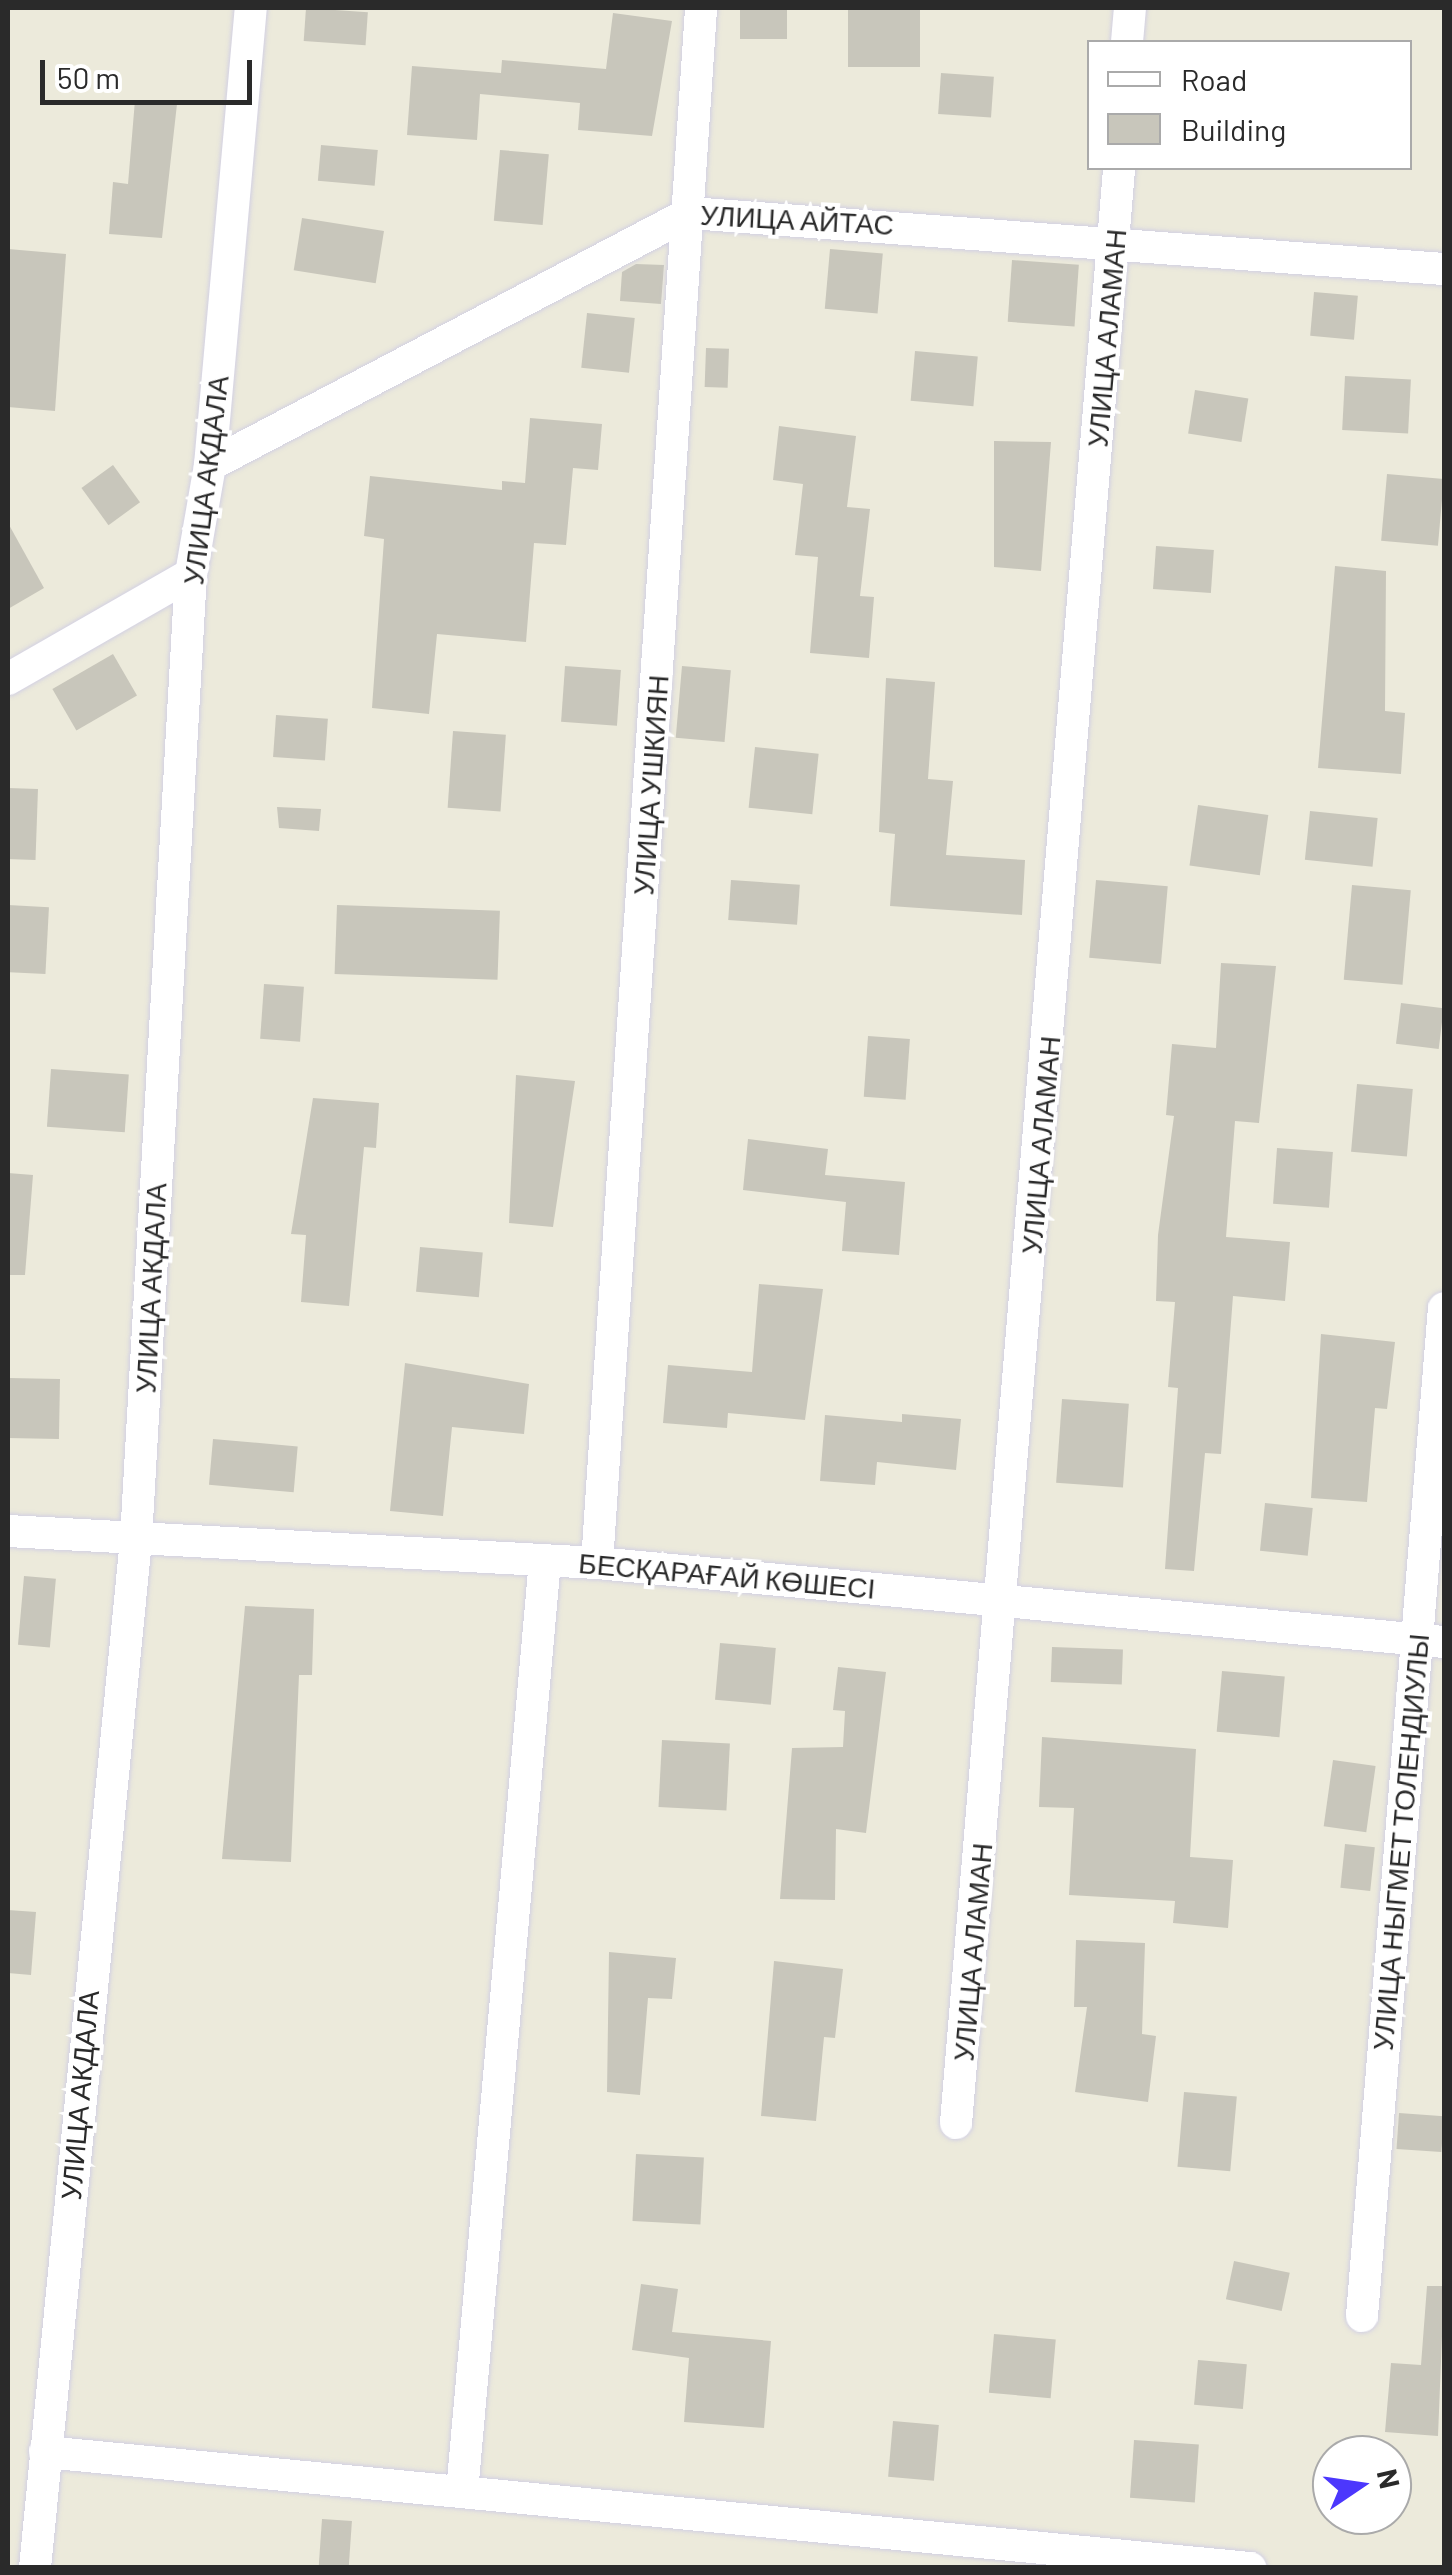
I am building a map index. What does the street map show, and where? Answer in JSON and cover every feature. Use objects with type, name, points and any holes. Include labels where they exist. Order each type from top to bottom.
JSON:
[{"type":"street","name":"УЛИЦА АКДАЛА","points":[[35,2568],[136,1539],[191,574],[210,465],[251,8]]},
{"type":"street","name":"УЛИЦА УШКИЯН","points":[[597,1563],[701,8]]},
{"type":"street","points":[[1127,40],[1130,8]]},
{"type":"street","name":"УЛИЦА АЛАМАН","points":[[956,2122],[1004,1597],[1119,170]]},
{"type":"street","name":"УЛИЦА АЙТАС","points":[[210,465],[690,213],[1444,269]]},
{"type":"street","points":[[8,679],[191,574]]},
{"type":"street","name":"УЛИЦА НЫГМЕТ ТОЛЕНДИУЛЫ","points":[[1362,2316],[1431,1641],[1444,1308]]},
{"type":"street","name":"БЕСҚАРАҒАЙ КӨШЕСІ","points":[[8,1531],[597,1563],[1004,1597],[1431,1641]]},
{"type":"street","points":[[462,2492],[545,1560]]},
{"type":"street","points":[[45,2452],[1250,2568]]},
{"type":"building","points":[[306,8],[368,12],[366,45],[304,41]]},
{"type":"building","points":[[740,8],[787,8],[787,39],[740,39]]},
{"type":"building","points":[[848,8],[920,8],[920,67],[848,67]]},
{"type":"building","points":[[613,13],[672,21],[652,136],[578,130],[580,103],[480,94],[477,140],[407,135],[412,66],[501,73],[502,60],[606,69]]},
{"type":"building","points":[[941,73],[994,77],[991,118],[938,114]]},
{"type":"building","points":[[135,100],[177,104],[162,238],[109,234],[113,182],[128,184]]},
{"type":"building","points":[[321,145],[378,150],[375,186],[318,181]]},
{"type":"building","points":[[500,150],[549,154],[543,225],[494,221]]},
{"type":"building","points":[[302,218],[384,231],[376,283],[294,270]]},
{"type":"building","points":[[8,249],[66,254],[55,411],[8,407]]},
{"type":"building","points":[[830,249],[883,254],[878,313],[825,309]]},
{"type":"building","points":[[1012,260],[1079,265],[1075,327],[1008,322]]},
{"type":"building","points":[[636,264],[664,265],[661,304],[620,301],[622,272]]},
{"type":"building","points":[[1314,292],[1358,296],[1354,340],[1310,336]]},
{"type":"building","points":[[587,313],[635,318],[629,373],[581,368]]},
{"type":"building","points":[[706,348],[729,349],[728,388],[705,387]]},
{"type":"building","points":[[915,351],[978,356],[973,406],[911,401]]},
{"type":"building","points":[[1345,376],[1411,379],[1408,433],[1342,430]]},
{"type":"building","points":[[1195,390],[1248,398],[1241,442],[1188,433]]},
{"type":"building","points":[[530,418],[602,424],[598,470],[573,468],[566,545],[534,543],[526,642],[437,634],[429,714],[372,708],[384,539],[364,536],[370,476],[502,490],[502,481],[525,483]]},
{"type":"building","points":[[779,426],[856,436],[847,507],[870,509],[860,596],[874,597],[869,658],[810,653],[818,557],[795,555],[803,484],[773,480]]},
{"type":"building","points":[[994,441],[1051,442],[1041,571],[994,567]]},
{"type":"building","points":[[113,465],[140,502],[108,525],[81,488]]},
{"type":"building","points":[[1387,474],[1444,479],[1438,546],[1381,541]]},
{"type":"building","points":[[8,523],[44,588],[8,609]]},
{"type":"building","points":[[1156,546],[1214,550],[1211,593],[1153,589]]},
{"type":"building","points":[[1335,566],[1386,571],[1385,711],[1405,713],[1401,774],[1318,768]]},
{"type":"building","points":[[113,654],[137,696],[76,731],[52,689]]},
{"type":"building","points":[[565,666],[621,670],[617,726],[561,722]]},
{"type":"building","points":[[682,666],[731,670],[725,742],[676,738]]},
{"type":"building","points":[[886,678],[935,682],[928,779],[953,781],[946,855],[1025,860],[1022,915],[890,906],[895,834],[879,832]]},
{"type":"building","points":[[276,715],[328,719],[325,761],[273,757]]},
{"type":"building","points":[[453,731],[506,735],[500,812],[448,808]]},
{"type":"building","points":[[755,747],[819,754],[812,814],[749,808]]},
{"type":"building","points":[[8,788],[38,789],[36,860],[8,859]]},
{"type":"building","points":[[1198,805],[1268,815],[1260,875],[1190,865]]},
{"type":"building","points":[[277,807],[321,809],[319,831],[279,828]]},
{"type":"building","points":[[1310,811],[1378,818],[1373,867],[1305,860]]},
{"type":"building","points":[[731,880],[800,885],[797,925],[728,920]]},
{"type":"building","points":[[1096,880],[1168,886],[1161,964],[1089,958]]},
{"type":"building","points":[[1352,885],[1411,890],[1402,985],[1344,980]]},
{"type":"building","points":[[8,905],[49,907],[45,974],[8,972]]},
{"type":"building","points":[[337,905],[500,911],[497,980],[335,974]]},
{"type":"building","points":[[1221,963],[1276,966],[1259,1123],[1235,1121],[1226,1237],[1290,1242],[1285,1301],[1233,1296],[1221,1454],[1205,1453],[1194,1571],[1165,1569],[1178,1388],[1168,1387],[1175,1302],[1156,1301],[1158,1235],[1174,1116],[1166,1115],[1172,1044],[1216,1048]]},
{"type":"building","points":[[264,984],[304,987],[300,1042],[260,1039]]},
{"type":"building","points":[[1401,1003],[1444,1008],[1439,1049],[1396,1044]]},
{"type":"building","points":[[868,1036],[910,1039],[906,1100],[864,1097]]},
{"type":"building","points":[[51,1069],[129,1074],[125,1132],[47,1127]]},
{"type":"building","points":[[516,1075],[575,1081],[553,1227],[509,1223]]},
{"type":"building","points":[[1357,1084],[1413,1089],[1407,1157],[1351,1152]]},
{"type":"building","points":[[313,1098],[379,1103],[376,1148],[364,1147],[349,1306],[301,1302],[306,1235],[291,1234]]},
{"type":"building","points":[[748,1139],[828,1149],[825,1175],[905,1182],[899,1255],[842,1251],[846,1202],[743,1190]]},
{"type":"building","points":[[1277,1148],[1333,1152],[1329,1208],[1273,1204]]},
{"type":"building","points":[[8,1173],[33,1175],[25,1275],[8,1275]]},
{"type":"building","points":[[420,1247],[483,1252],[479,1297],[416,1292]]},
{"type":"building","points":[[759,1284],[823,1289],[805,1420],[728,1413],[727,1428],[663,1423],[668,1365],[752,1372]]},
{"type":"building","points":[[1321,1334],[1395,1342],[1387,1409],[1375,1408],[1367,1502],[1311,1498]]},
{"type":"building","points":[[405,1363],[529,1384],[524,1434],[452,1427],[443,1516],[390,1511]]},
{"type":"building","points":[[9,1378],[60,1379],[59,1439],[8,1438]]},
{"type":"building","points":[[1062,1399],[1129,1404],[1123,1487],[1056,1483]]},
{"type":"building","points":[[902,1414],[961,1419],[956,1470],[877,1462],[875,1485],[820,1481],[825,1415],[902,1422]]},
{"type":"building","points":[[213,1439],[298,1446],[294,1492],[209,1485]]},
{"type":"building","points":[[1265,1503],[1313,1508],[1308,1556],[1260,1551]]},
{"type":"building","points":[[24,1576],[56,1579],[50,1648],[18,1645]]},
{"type":"building","points":[[245,1606],[314,1609],[312,1675],[299,1675],[291,1862],[222,1859]]},
{"type":"building","points":[[720,1643],[776,1648],[771,1705],[715,1700]]},
{"type":"building","points":[[1052,1647],[1123,1649],[1122,1684],[1051,1682]]},
{"type":"building","points":[[838,1667],[886,1672],[866,1833],[836,1829],[835,1900],[780,1899],[792,1748],[843,1747],[845,1711],[833,1710]]},
{"type":"building","points":[[1222,1671],[1285,1676],[1279,1737],[1217,1732]]},
{"type":"building","points":[[1042,1737],[1196,1749],[1190,1857],[1233,1860],[1228,1928],[1173,1923],[1175,1901],[1069,1895],[1074,1808],[1039,1807]]},
{"type":"building","points":[[662,1740],[730,1744],[726,1810],[658,1807]]},
{"type":"building","points":[[1333,1760],[1376,1766],[1366,1832],[1324,1826]]},
{"type":"building","points":[[1345,1844],[1375,1847],[1370,1891],[1340,1888]]},
{"type":"building","points":[[8,1910],[36,1912],[31,1975],[8,1973]]},
{"type":"building","points":[[1076,1940],[1145,1943],[1142,2034],[1156,2036],[1148,2102],[1075,2092],[1087,2007],[1074,2007]]},
{"type":"building","points":[[609,1952],[676,1958],[672,1999],[648,1998],[640,2095],[607,2092]]},
{"type":"building","points":[[774,1961],[843,1969],[835,2038],[824,2037],[816,2121],[761,2116]]},
{"type":"building","points":[[1184,2092],[1237,2097],[1230,2171],[1177,2167]]},
{"type":"building","points":[[1399,2113],[1444,2116],[1441,2152],[1396,2149]]},
{"type":"building","points":[[636,2154],[704,2158],[700,2224],[632,2221]]},
{"type":"building","points":[[1234,2261],[1290,2273],[1282,2311],[1226,2299]]},
{"type":"building","points":[[641,2284],[678,2289],[672,2332],[771,2341],[764,2428],[684,2422],[689,2358],[632,2350]]},
{"type":"building","points":[[1427,2286],[1444,2286],[1438,2436],[1385,2432],[1391,2363],[1421,2365]]},
{"type":"building","points":[[994,2334],[1056,2339],[1051,2398],[989,2393]]},
{"type":"building","points":[[1198,2360],[1247,2364],[1243,2409],[1194,2405]]},
{"type":"building","points":[[893,2421],[939,2425],[934,2481],[888,2477]]},
{"type":"building","points":[[1134,2440],[1199,2445],[1195,2502],[1130,2498]]},
{"type":"building","points":[[322,2519],[352,2521],[349,2568],[319,2568]]}]
